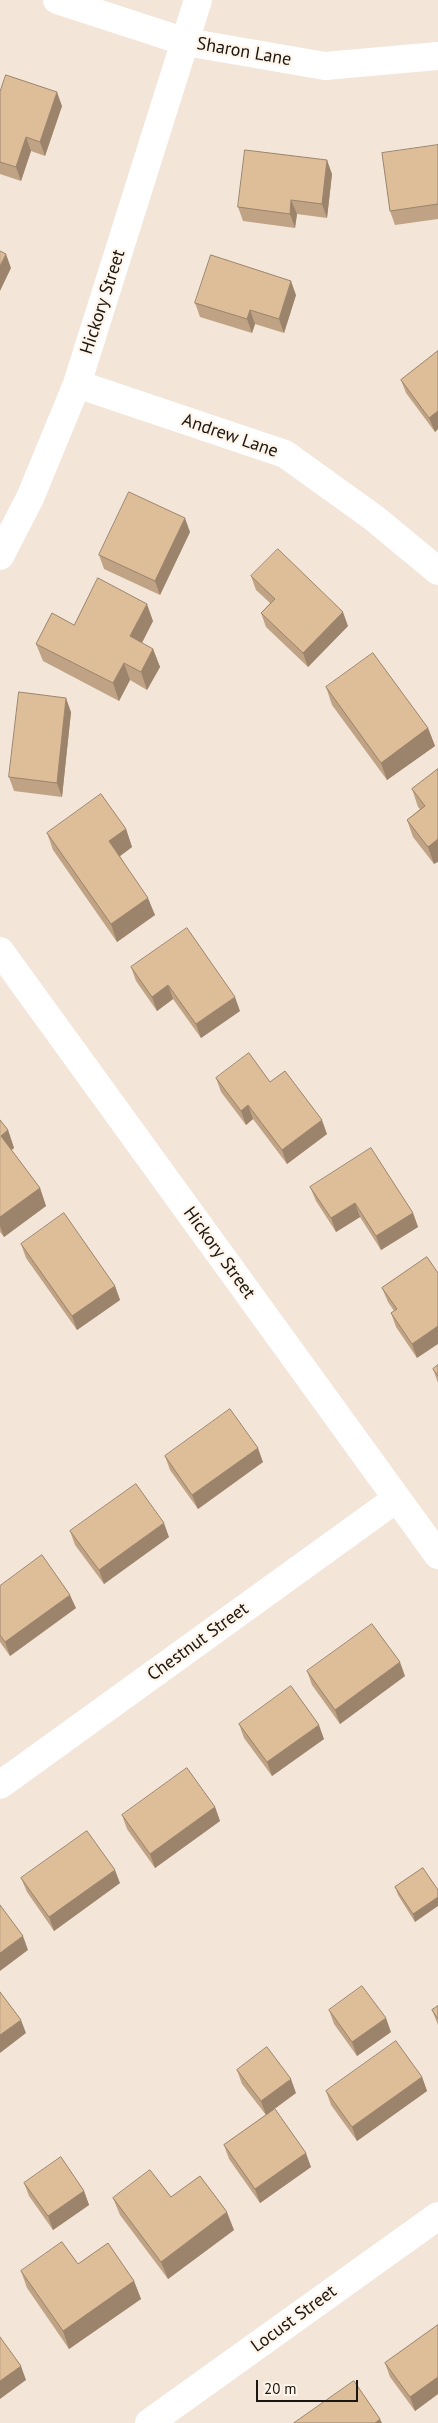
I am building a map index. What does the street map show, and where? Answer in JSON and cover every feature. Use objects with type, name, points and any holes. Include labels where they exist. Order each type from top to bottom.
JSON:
[{"type":"street","name":"Sharon Lane","points":[[56,0],[186,42],[325,66],[438,56]]},
{"type":"street","name":"Hickory Street","points":[[0,556],[30,498],[77,384],[198,0]]},
{"type":"street","name":"Andrew Lane","points":[[77,384],[285,454],[374,518],[438,571]]},
{"type":"street","name":"Hickory Street","points":[[0,951],[438,1556]]},
{"type":"street","name":"Chestnut Street","points":[[0,1785],[396,1499]]},
{"type":"street","name":"Locust Street","points":[[149,2423],[438,2216]]},
{"type":"building","points":[[6,75],[57,92],[40,142],[26,137],[16,167],[0,162],[0,92]]},
{"type":"building","points":[[438,145],[438,204],[390,211],[382,153]]},
{"type":"building","points":[[245,150],[327,160],[322,204],[291,200],[290,214],[238,207]]},
{"type":"building","points":[[0,251],[6,254],[0,266]]},
{"type":"building","points":[[211,255],[291,281],[279,319],[250,310],[247,319],[195,303]]},
{"type":"building","points":[[438,351],[438,411],[429,418],[401,380]]},
{"type":"building","points":[[129,492],[185,518],[155,581],[99,555]]},
{"type":"building","points":[[278,549],[343,612],[303,653],[261,613],[275,599],[251,576]]},
{"type":"building","points":[[98,578],[147,604],[130,636],[153,649],[141,672],[124,663],[113,683],[36,644],[52,613],[74,625]]},
{"type":"building","points":[[373,653],[428,728],[381,763],[326,687]]},
{"type":"building","points":[[19,692],[66,698],[57,783],[9,777]]},
{"type":"building","points":[[438,769],[438,839],[428,847],[407,820],[425,806],[412,789]]},
{"type":"building","points":[[101,794],[126,829],[109,841],[148,898],[111,924],[47,833]]},
{"type":"building","points":[[187,928],[235,997],[196,1024],[168,985],[152,997],[131,967]]},
{"type":"building","points":[[249,1053],[270,1082],[285,1071],[322,1120],[282,1150],[248,1105],[241,1111],[216,1078]]},
{"type":"building","points":[[0,1120],[8,1130],[1,1136],[40,1188],[0,1217]]},
{"type":"building","points":[[371,1148],[413,1213],[376,1236],[355,1203],[331,1218],[310,1187]]},
{"type":"building","points":[[64,1213],[115,1286],[72,1316],[21,1244]]},
{"type":"building","points":[[427,1257],[438,1273],[438,1326],[412,1344],[391,1313],[397,1309],[382,1288]]},
{"type":"building","points":[[438,1365],[438,1376],[433,1369]]},
{"type":"building","points":[[230,1409],[258,1448],[192,1495],[165,1456]]},
{"type":"building","points":[[136,1484],[164,1523],[99,1570],[70,1531]]},
{"type":"building","points":[[42,1555],[70,1595],[5,1642],[0,1635],[0,1586]]},
{"type":"building","points":[[372,1624],[400,1662],[335,1710],[307,1671]]},
{"type":"building","points":[[291,1686],[319,1725],[267,1762],[239,1724]]},
{"type":"building","points":[[187,1768],[215,1807],[150,1854],[122,1815]]},
{"type":"building","points":[[87,1831],[115,1870],[49,1917],[21,1878]]},
{"type":"building","points":[[423,1868],[438,1890],[438,1897],[413,1914],[395,1887]]},
{"type":"building","points":[[0,1905],[23,1936],[0,1953]]},
{"type":"building","points":[[362,1986],[386,2018],[352,2042],[329,2010]]},
{"type":"building","points":[[0,1992],[21,2020],[0,2035]]},
{"type":"building","points":[[438,2006],[438,2019],[432,2010]]},
{"type":"building","points":[[396,2041],[422,2077],[352,2127],[326,2091]]},
{"type":"building","points":[[267,2047],[291,2079],[261,2101],[237,2070]]},
{"type":"building","points":[[275,2109],[306,2153],[255,2189],[224,2145]]},
{"type":"building","points":[[61,2157],[84,2191],[48,2216],[24,2183]]},
{"type":"building","points":[[150,2170],[171,2197],[200,2176],[227,2212],[161,2262],[113,2198]]},
{"type":"building","points":[[62,2242],[78,2264],[108,2243],[134,2281],[63,2331],[21,2271]]},
{"type":"building","points":[[438,2325],[438,2377],[410,2397],[385,2363]]},
{"type":"building","points":[[0,2337],[21,2366],[0,2381]]},
{"type":"building","points":[[354,2381],[380,2419],[375,2423],[294,2423]]}]
